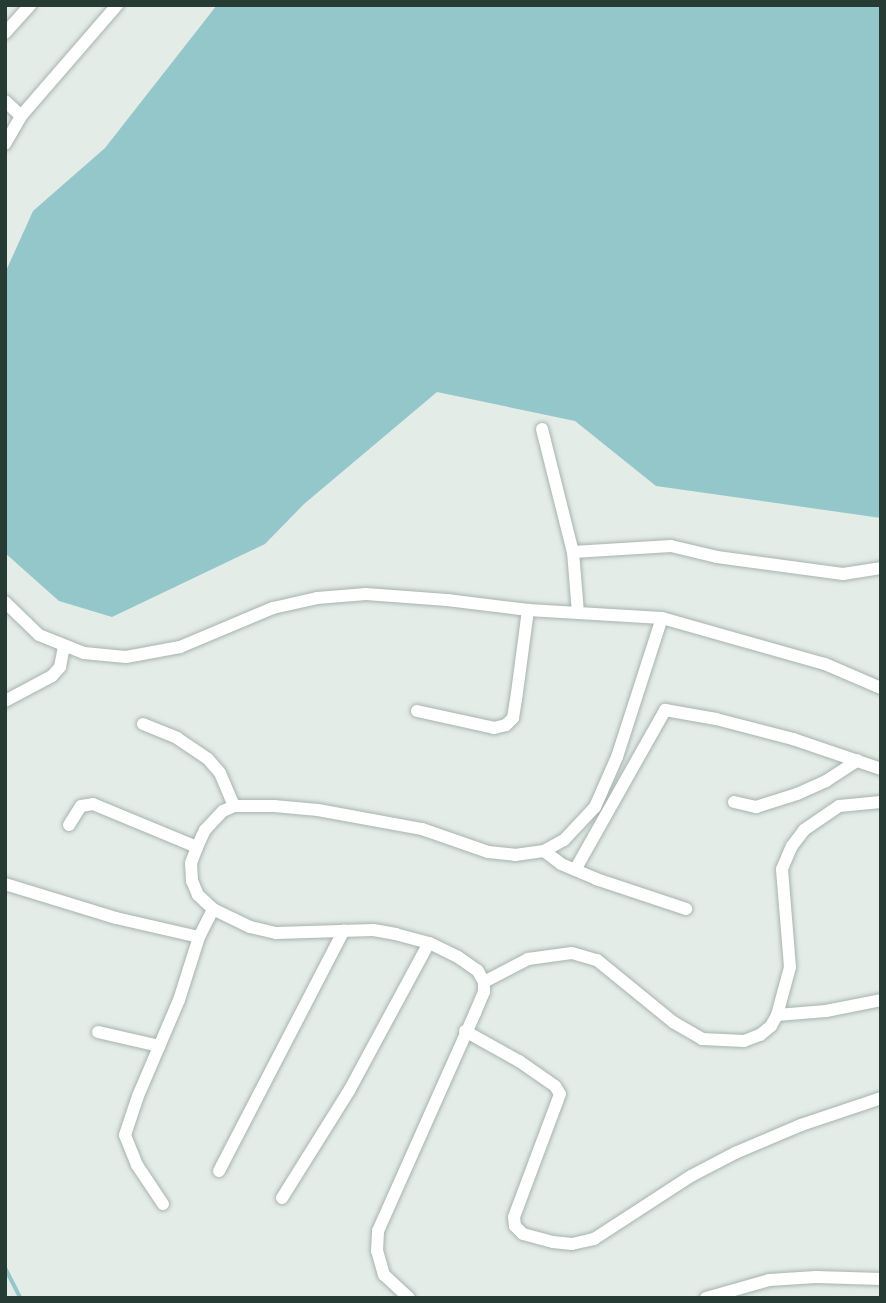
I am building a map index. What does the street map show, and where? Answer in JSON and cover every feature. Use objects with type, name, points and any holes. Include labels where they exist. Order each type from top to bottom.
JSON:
[{"type":"street","points":[[5,33],[30,5]]},
{"type":"street","points":[[5,144],[22,116],[117,5]]},
{"type":"street","points":[[5,101],[22,116]]},
{"type":"street","points":[[542,429],[573,552],[578,613]]},
{"type":"street","points":[[573,552],[671,546],[717,557],[843,574],[881,568]]},
{"type":"street","points":[[5,603],[39,635],[84,653],[126,657],[180,647],[273,608],[317,598],[366,594],[528,610],[662,618],[825,664],[881,688]]},
{"type":"street","points":[[417,711],[494,728],[506,725],[513,718],[528,610]]},
{"type":"street","points":[[403,1297],[384,1275],[377,1251],[378,1231],[484,992],[484,982],[478,971],[429,943],[396,934],[344,930],[276,933],[250,927],[213,909],[198,895],[191,881],[191,863],[205,830],[223,811],[234,806],[274,806],[362,817],[422,829],[488,852],[515,855],[544,851],[564,839],[595,807],[617,757],[662,618]]},
{"type":"street","points":[[5,701],[52,676],[60,667],[64,646]]},
{"type":"street","points":[[575,870],[665,710],[716,719],[881,769]]},
{"type":"street","points":[[143,724],[177,738],[208,759],[220,773],[234,806]]},
{"type":"street","points":[[734,802],[756,807],[796,794],[827,781],[858,760]]},
{"type":"street","points":[[484,982],[528,959],[572,954],[597,960],[673,1022],[702,1039],[744,1041],[760,1035],[771,1026],[777,1015],[790,967],[782,869],[792,846],[804,830],[839,806],[881,802]]},
{"type":"street","points":[[69,825],[81,806],[93,804],[197,848]]},
{"type":"street","points":[[544,851],[575,870],[686,909]]},
{"type":"street","points":[[5,884],[116,918],[199,937]]},
{"type":"street","points":[[163,1204],[137,1165],[125,1135],[180,1000],[199,937],[213,909]]},
{"type":"street","points":[[219,1171],[344,930]]},
{"type":"street","points":[[282,1198],[350,1090],[429,943]]},
{"type":"street","points":[[777,1015],[826,1011],[881,1000]]},
{"type":"street","points":[[98,1031],[159,1046]]},
{"type":"street","points":[[465,1031],[519,1061],[555,1086],[560,1094],[514,1217],[515,1226],[523,1234],[553,1242],[572,1244],[594,1239],[691,1176],[735,1153],[801,1125],[881,1098]]},
{"type":"street","points":[[706,1298],[769,1280],[816,1277],[881,1279]]},
{"type":"water","points":[[217,5],[881,5],[881,518],[656,486],[575,421],[437,392],[304,504],[265,544],[112,617],[59,601],[5,553],[5,273],[33,211],[105,148]]},
{"type":"waterway","points":[[5,1267],[21,1298]]}]
